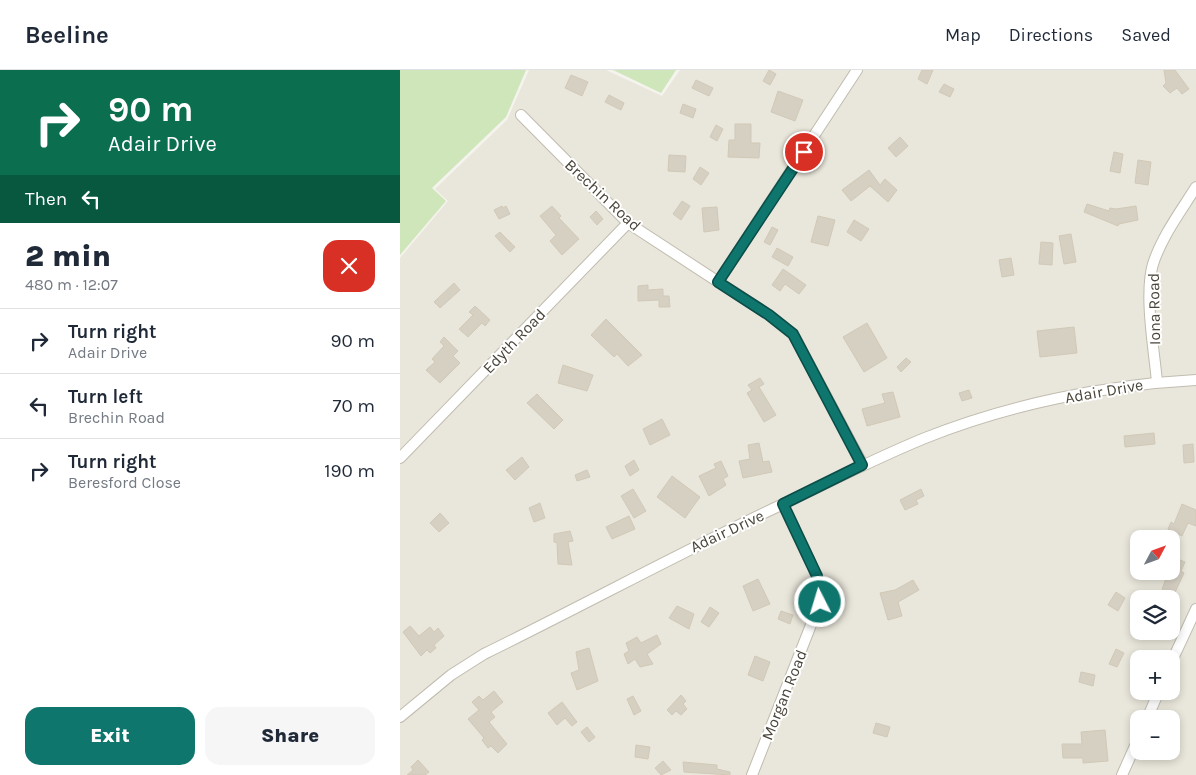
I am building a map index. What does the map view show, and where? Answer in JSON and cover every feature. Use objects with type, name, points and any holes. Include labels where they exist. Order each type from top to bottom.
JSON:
[{"type":"street","points":[[718,282],[857,70]]},
{"type":"street","name":"Brechin Road","points":[[520,115],[628,224],[769,315],[793,334],[862,465]]},
{"type":"street","name":"Iona Road","points":[[1157,382],[1151,316],[1151,273],[1159,249],[1196,187]]},
{"type":"street","name":"Edyth Road","points":[[400,458],[628,224]]},
{"type":"street","name":"Adair Drive","points":[[400,717],[451,675],[484,654],[701,543],[862,465],[926,438],[977,420],[1046,401],[1157,382],[1196,380]]},
{"type":"street","name":"Morgan Road","points":[[752,775],[820,602],[817,576],[783,504]]},
{"type":"street","points":[[1177,650],[1196,609]]},
{"type":"street","points":[[1122,775],[1130,757]]},
{"type":"shaded area","points":[[529,70],[606,70],[662,96],[680,70],[1196,70],[1196,775],[400,775],[400,258],[448,201],[435,189],[507,120]]},
{"type":"green space","points":[[400,70],[526,70],[506,117],[432,188],[446,201],[400,255]]},
{"type":"green space","points":[[613,70],[676,70],[661,93]]},
{"type":"building","points":[[769,70],[776,74],[770,85],[763,81]]},
{"type":"building","points":[[922,70],[933,70],[927,84],[918,79]]},
{"type":"building","points":[[1164,70],[1175,70],[1189,89],[1182,94],[1177,88],[1170,93],[1163,86],[1166,83]]},
{"type":"building","points":[[571,75],[588,82],[582,96],[565,88]]},
{"type":"building","points":[[696,80],[713,88],[709,96],[692,88]]},
{"type":"building","points":[[944,84],[954,89],[950,97],[939,92]]},
{"type":"building","points":[[778,91],[803,100],[795,121],[771,112]]},
{"type":"building","points":[[609,95],[624,103],[621,110],[605,102]]},
{"type":"building","points":[[683,104],[696,109],[693,118],[680,113]]},
{"type":"building","points":[[735,124],[751,124],[751,143],[760,143],[759,158],[728,157],[729,140],[735,140]]},
{"type":"building","points":[[716,125],[723,129],[717,141],[710,137]]},
{"type":"building","points":[[900,137],[908,146],[896,157],[888,148]]},
{"type":"building","points":[[1114,152],[1123,154],[1120,173],[1110,171]]},
{"type":"building","points":[[669,155],[686,156],[685,172],[668,171]]},
{"type":"building","points":[[1138,160],[1151,162],[1148,185],[1135,183]]},
{"type":"building","points":[[700,167],[709,173],[701,185],[693,179]]},
{"type":"building","points":[[869,170],[880,185],[885,179],[897,190],[888,202],[870,186],[851,201],[842,190]]},
{"type":"building","points":[[682,201],[690,206],[681,220],[673,214]]},
{"type":"building","points":[[1087,204],[1109,211],[1110,208],[1136,206],[1138,220],[1119,224],[1118,226],[1084,212]]},
{"type":"building","points":[[502,206],[503,208],[506,206],[510,214],[499,219],[494,210]]},
{"type":"building","points":[[552,206],[561,216],[559,218],[579,239],[562,255],[550,241],[556,235],[540,216]]},
{"type":"building","points":[[717,207],[719,230],[704,232],[702,208]]},
{"type":"building","points":[[596,211],[603,219],[597,225],[590,217]]},
{"type":"building","points":[[818,216],[835,220],[828,246],[811,242]]},
{"type":"building","points":[[854,220],[869,229],[861,241],[847,232]]},
{"type":"building","points":[[772,227],[778,230],[770,245],[764,242]]},
{"type":"building","points":[[500,232],[515,247],[510,252],[495,236]]},
{"type":"building","points":[[1071,234],[1076,262],[1064,264],[1059,236]]},
{"type":"building","points":[[1041,242],[1053,243],[1052,265],[1039,264]]},
{"type":"building","points":[[777,248],[793,257],[788,266],[772,257]]},
{"type":"building","points":[[1011,258],[1014,275],[1002,277],[999,260]]},
{"type":"building","points":[[783,269],[806,285],[799,294],[785,284],[780,291],[772,285]]},
{"type":"building","points":[[454,283],[460,290],[440,308],[434,302]]},
{"type":"building","points":[[648,285],[648,290],[663,289],[663,296],[669,296],[670,307],[659,307],[659,300],[638,301],[638,286]]},
{"type":"building","points":[[475,306],[490,320],[485,326],[482,323],[468,337],[459,329],[473,315],[469,312]]},
{"type":"building","points":[[606,319],[642,355],[628,366],[617,354],[614,357],[591,335]]},
{"type":"building","points":[[867,323],[887,358],[864,372],[843,337]]},
{"type":"building","points":[[1074,327],[1077,353],[1040,357],[1037,331]]},
{"type":"building","points":[[444,337],[458,351],[453,356],[460,363],[440,383],[426,370],[435,362],[432,359],[444,346],[440,342]]},
{"type":"building","points":[[906,358],[911,362],[901,372],[897,367]]},
{"type":"building","points":[[563,365],[593,375],[587,391],[558,383]]},
{"type":"building","points":[[760,378],[764,384],[759,387],[776,415],[764,422],[747,393],[752,390],[748,385]]},
{"type":"building","points":[[969,390],[972,398],[962,401],[959,393]]},
{"type":"building","points":[[893,392],[900,417],[867,426],[862,409],[885,403],[882,394]]},
{"type":"building","points":[[537,394],[563,420],[554,429],[527,403]]},
{"type":"building","points":[[662,419],[670,435],[650,445],[643,429]]},
{"type":"building","points":[[1154,433],[1155,444],[1125,447],[1124,436]]},
{"type":"building","points":[[759,443],[763,462],[769,461],[772,472],[743,478],[739,461],[750,459],[748,445]]},
{"type":"building","points":[[1193,444],[1194,462],[1184,463],[1183,445]]},
{"type":"building","points":[[522,457],[529,467],[515,480],[506,470]]},
{"type":"building","points":[[634,460],[639,470],[630,476],[625,466]]},
{"type":"building","points":[[721,461],[728,476],[723,479],[726,485],[709,496],[699,476],[716,468],[714,464]]},
{"type":"building","points":[[587,470],[590,477],[577,481],[575,475]]},
{"type":"building","points":[[672,476],[700,497],[685,518],[657,497]]},
{"type":"building","points":[[633,489],[646,511],[634,518],[621,496]]},
{"type":"building","points":[[921,489],[924,496],[916,500],[918,504],[905,510],[900,500]]},
{"type":"building","points":[[540,503],[545,518],[534,522],[529,508]]},
{"type":"building","points":[[1182,504],[1196,510],[1196,526],[1188,523],[1182,536],[1180,535],[1180,530],[1168,529],[1171,522],[1174,524]]},
{"type":"building","points":[[440,513],[449,523],[439,532],[430,523]]},
{"type":"building","points":[[629,516],[635,529],[612,539],[606,527]]},
{"type":"building","points":[[570,531],[573,541],[568,542],[572,565],[558,564],[557,543],[554,542],[554,534]]},
{"type":"building","points":[[1180,560],[1185,562],[1181,571],[1184,573],[1176,590],[1162,590],[1165,580],[1180,580]]},
{"type":"building","points":[[758,579],[770,604],[753,611],[743,586]]},
{"type":"building","points":[[913,580],[919,590],[898,602],[902,616],[888,620],[880,593],[895,590]]},
{"type":"building","points":[[1116,592],[1125,598],[1118,611],[1108,605]]},
{"type":"building","points":[[677,606],[694,614],[689,629],[669,618]]},
{"type":"building","points":[[710,607],[719,613],[709,627],[701,622]]},
{"type":"building","points":[[781,611],[793,615],[790,624],[778,619]]},
{"type":"building","points":[[410,626],[419,636],[430,627],[434,632],[438,628],[444,636],[434,645],[436,648],[430,653],[427,650],[421,656],[403,632]]},
{"type":"building","points":[[657,635],[661,644],[647,654],[653,664],[640,667],[635,659],[628,664],[624,654],[629,651],[626,643],[637,637],[641,643]]},
{"type":"building","points":[[589,648],[598,681],[577,690],[571,673],[579,670],[576,652]]},
{"type":"building","points":[[1116,649],[1124,653],[1117,667],[1109,664]]},
{"type":"building","points":[[755,656],[770,662],[763,681],[748,675]]},
{"type":"building","points":[[1081,672],[1095,675],[1093,686],[1079,682]]},
{"type":"building","points":[[494,691],[503,702],[491,712],[495,717],[489,722],[507,744],[498,753],[491,746],[488,748],[482,740],[484,738],[468,719],[479,710],[472,702],[479,696],[483,700]]},
{"type":"building","points":[[681,695],[686,701],[683,704],[687,709],[681,715],[676,711],[672,715],[667,710]]},
{"type":"building","points":[[633,696],[641,711],[634,715],[627,699]]},
{"type":"building","points":[[562,702],[577,722],[572,726],[565,718],[557,725],[548,713]]},
{"type":"building","points":[[876,723],[890,727],[887,737],[873,733]]},
{"type":"building","points":[[587,727],[595,737],[589,742],[581,732]]},
{"type":"building","points":[[1105,730],[1108,761],[1083,763],[1083,758],[1063,758],[1062,744],[1082,744],[1081,732]]},
{"type":"building","points":[[636,745],[650,747],[648,759],[635,757]]},
{"type":"building","points":[[418,760],[429,772],[425,775],[407,775],[413,770],[411,767]]},
{"type":"building","points":[[663,761],[671,770],[661,775],[655,768]]},
{"type":"building","points":[[683,762],[717,765],[717,769],[730,772],[730,775],[684,772]]},
{"type":"route","points":[[804,152],[718,282],[788,328],[798,340],[862,465],[783,504],[817,576],[820,602]]}]
